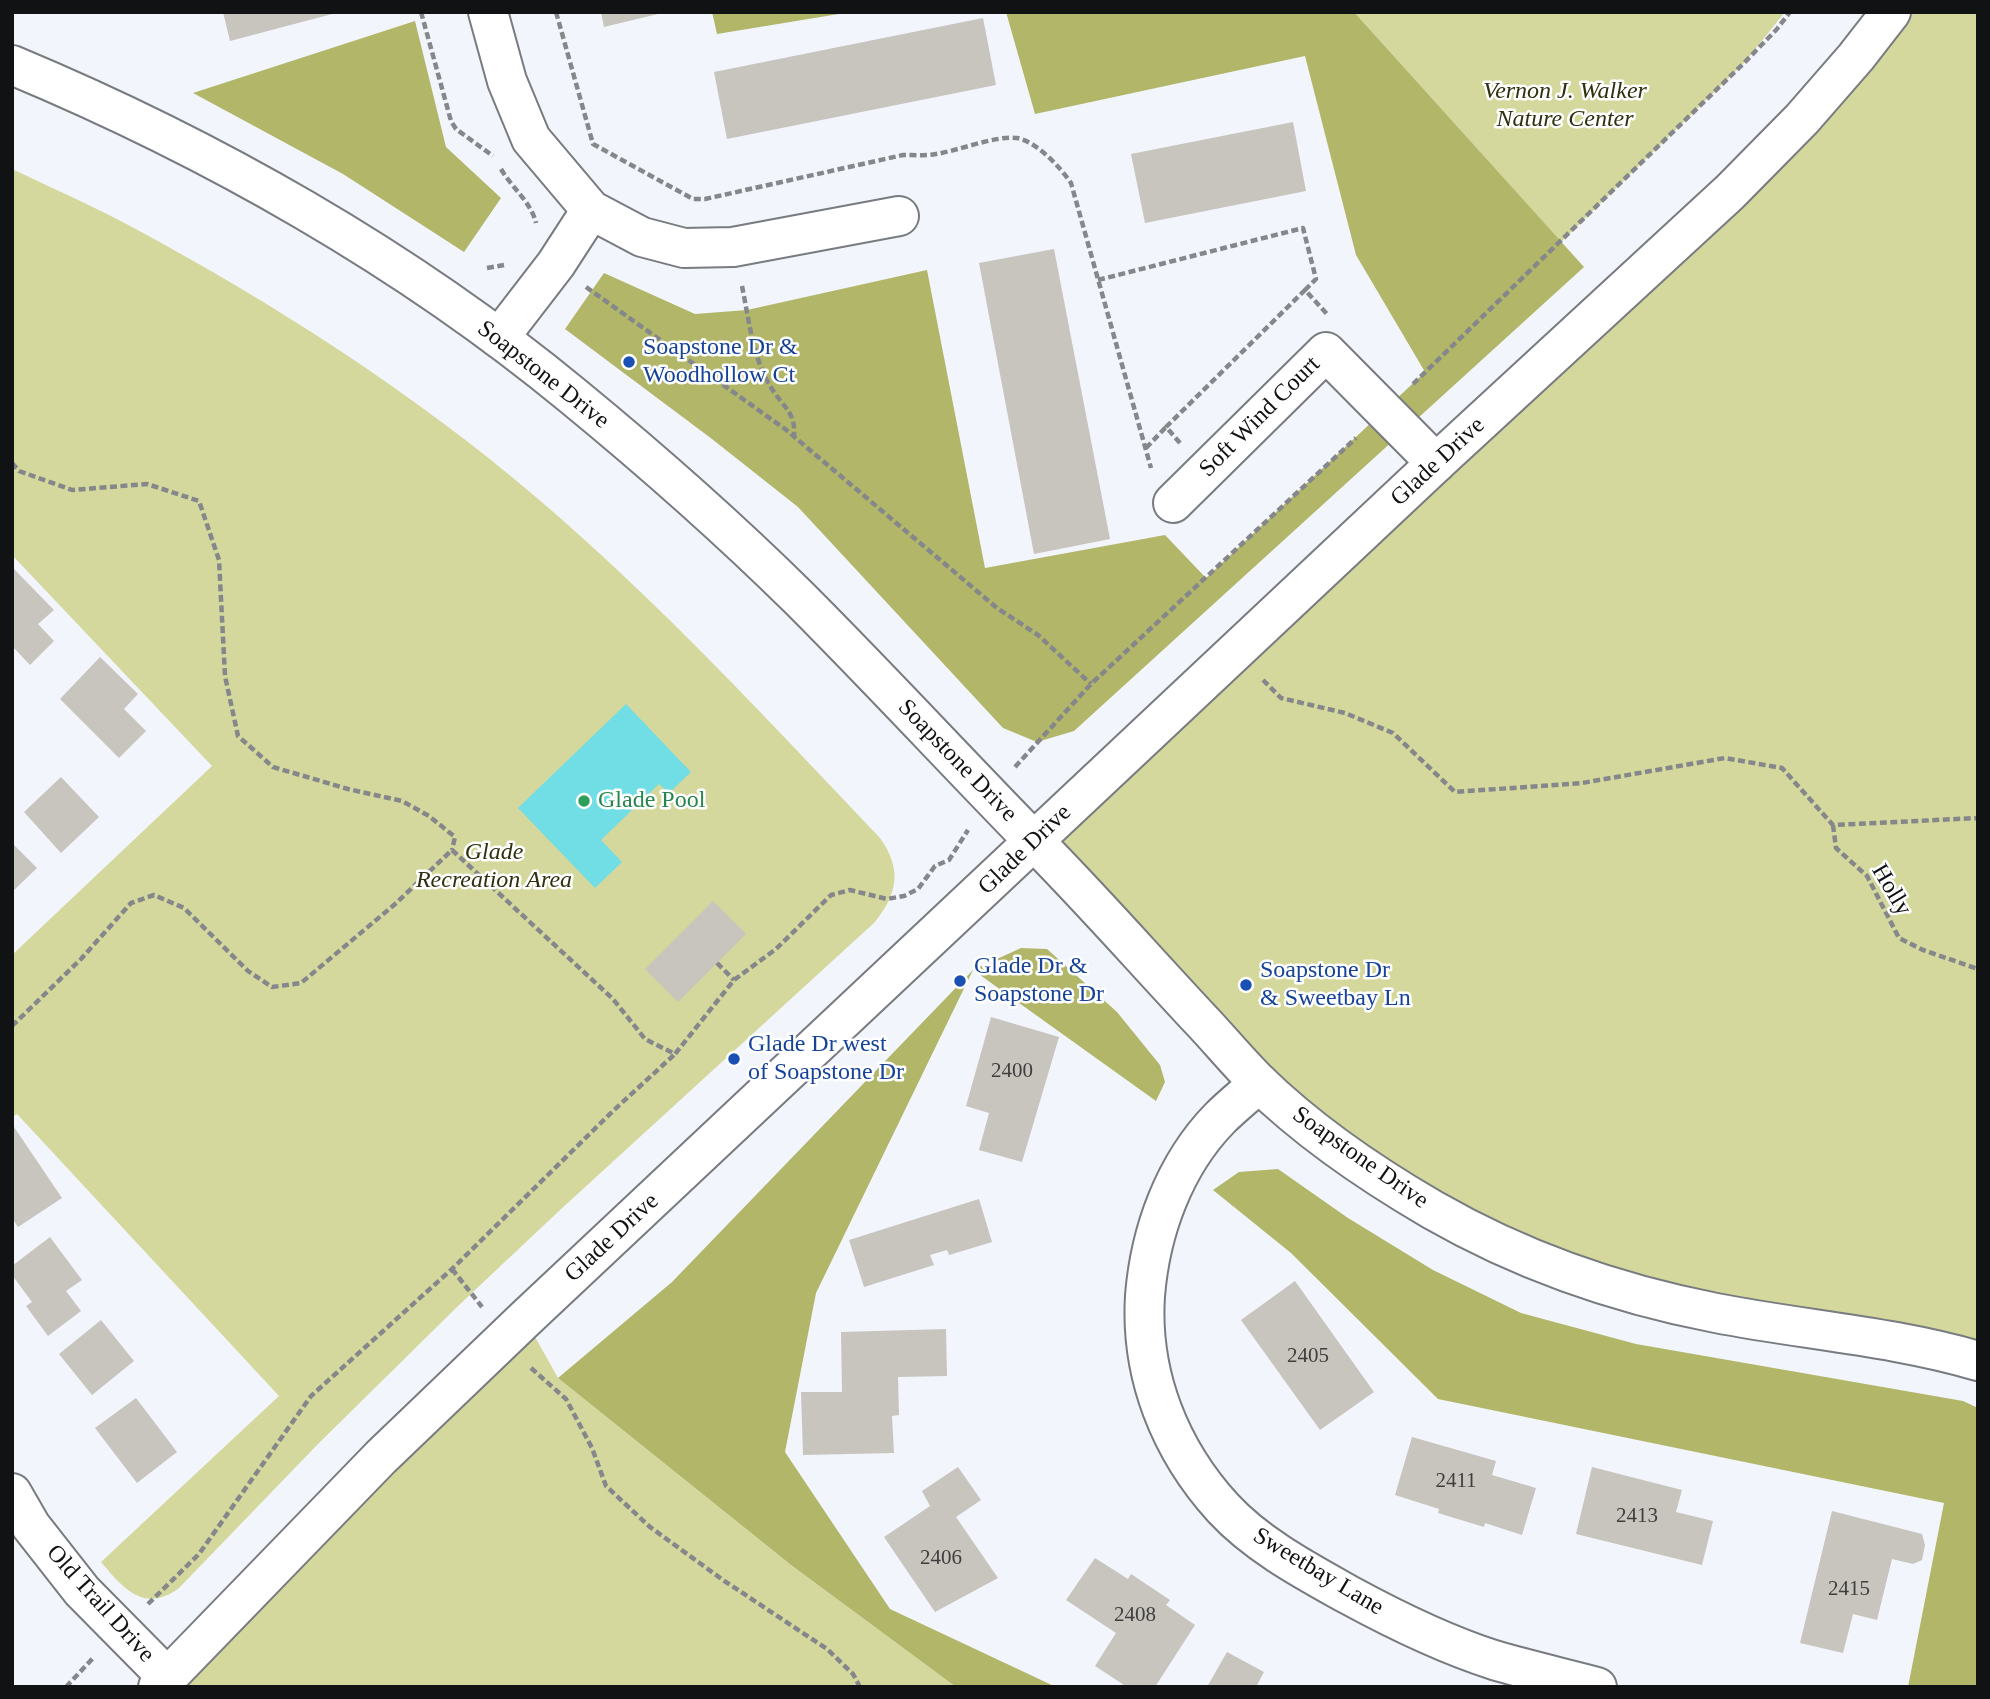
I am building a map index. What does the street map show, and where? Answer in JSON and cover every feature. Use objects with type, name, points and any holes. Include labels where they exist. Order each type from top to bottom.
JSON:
[{"type":"street","points":[[488,12],[507,81],[531,139],[591,210],[642,237],[684,248],[733,247],[899,216]]},
{"type":"street","name":"Glade Drive","points":[[162,1682],[381,1457],[1436,463],[1730,192],[1857,57],[1891,12]]},
{"type":"street","name":"Soapstone Drive","points":[[12,65],[152,127],[280,197],[407,273],[499,338],[572,395],[718,522],[798,598],[1034,841],[1259,1083],[1352,1158],[1391,1184],[1435,1211],[1546,1263],[1619,1289],[1700,1309],[1902,1344],[1978,1361]]},
{"type":"street","points":[[499,338],[556,264],[591,210]]},
{"type":"street","name":"Soft Wind Court","points":[[1172,503],[1326,352],[1436,463]]},
{"type":"street","name":"Sweetbay Lane","points":[[1259,1083],[1218,1120],[1186,1164],[1163,1209],[1148,1264],[1144,1320],[1151,1375],[1167,1426],[1189,1466],[1224,1509],[1263,1542],[1327,1583],[1373,1608],[1435,1637],[1493,1659],[1597,1687]]},
{"type":"street","name":"Old Trail Drive","points":[[12,1493],[31,1525],[82,1591],[121,1630],[162,1682]]},
{"type":"path","points":[[421,12],[451,121],[456,129],[493,156],[534,214],[535,235],[528,244],[794,437],[997,608],[1038,635],[1091,684]]},
{"type":"path","points":[[66,1687],[199,1554],[311,1396],[452,1269],[596,1127],[676,1054],[734,980],[776,948],[831,895],[850,890],[887,899],[904,896],[918,889],[935,866],[949,860],[1018,762],[1091,684],[1384,411],[1744,63],[1790,12]]},
{"type":"path","points":[[1098,280],[1303,228],[1316,279],[1146,448]]},
{"type":"path","points":[[733,247],[759,362],[771,387],[795,421],[794,437]]},
{"type":"path","points":[[1305,290],[1331,318]]},
{"type":"path","points":[[1166,427],[1181,444]]},
{"type":"path","points":[[12,463],[19,471],[72,490],[147,484],[199,501],[219,560],[225,677],[238,736],[273,767],[348,789],[402,801],[429,816],[455,837],[452,849],[394,905],[301,983],[272,987],[248,971],[184,908],[155,895],[131,904],[81,959],[12,1026]]},
{"type":"path","points":[[1236,652],[1281,698],[1345,713],[1393,733],[1455,792],[1581,783],[1726,758],[1782,768],[1833,825],[1978,818]]},
{"type":"path","name":"Holly","points":[[1833,825],[1836,848],[1867,876],[1899,938],[1923,950],[1978,969]]},
{"type":"path","points":[[452,849],[613,999],[645,1039],[676,1054]]},
{"type":"path","points":[[717,963],[734,980]]},
{"type":"path","points":[[452,1269],[531,1369],[566,1399],[592,1448],[606,1486],[661,1534],[723,1580],[827,1649],[853,1674],[860,1687]]},
{"type":"green space","points":[[712,12],[851,12],[717,34]]},
{"type":"green space","points":[[1006,12],[1354,12],[1584,267],[1074,731],[1037,742],[1003,728],[798,507],[565,329],[604,273],[695,314],[747,310],[927,270],[985,568],[1165,535],[1206,578],[1425,372],[1356,255],[1305,56],[1035,114]]},
{"type":"green space","name":"Vernon J. Walker Nature Center","points":[[1354,12],[1785,12],[1744,63],[1561,242]]},
{"type":"green space","points":[[1891,12],[1978,12],[1978,1361],[1711,1312],[1391,1184],[1034,841]]},
{"type":"green space","points":[[415,21],[446,147],[501,198],[464,252],[343,174],[193,93]]},
{"type":"green space","name":"Glade Recreation Area","points":[[12,169],[117,219],[291,319],[393,386],[490,459],[627,579],[713,664],[880,838],[892,860],[894,871],[889,901],[875,922],[457,1307],[318,1444],[179,1588],[155,1599],[135,1595],[126,1589],[101,1562],[279,1396],[17,1114],[12,1117],[12,955],[212,766],[12,555]]},
{"type":"green space","points":[[1021,948],[1047,949],[1117,1012],[1160,1065],[1165,1082],[1156,1101],[973,970]]},
{"type":"green space","points":[[973,970],[816,1293],[785,1452],[890,1609],[1056,1687],[956,1687],[791,1565],[558,1378],[672,1282]]},
{"type":"green space","points":[[1278,1169],[1348,1218],[1433,1270],[1521,1313],[1636,1344],[1963,1401],[1978,1408],[1978,1687],[1908,1687],[1944,1503],[1438,1399],[1291,1253],[1213,1190],[1239,1172]]},
{"type":"green space","points":[[525,1319],[558,1378],[791,1565],[956,1687],[166,1687]]},
{"type":"water","name":"Glade Pool","points":[[626,704],[691,772],[669,793],[659,784],[601,840],[622,862],[595,888],[518,808]]},
{"type":"building","points":[[223,12],[336,12],[336,13],[230,41]]},
{"type":"building","points":[[601,12],[662,12],[662,13],[604,27]]},
{"type":"building","points":[[983,18],[996,85],[727,139],[714,72]]},
{"type":"building","points":[[1293,122],[1306,191],[1145,223],[1131,154]]},
{"type":"building","points":[[1054,249],[1110,539],[1034,554],[979,263]]},
{"type":"building","points":[[14,569],[54,610],[38,624],[54,641],[30,665],[12,646]]},
{"type":"building","points":[[100,657],[138,694],[124,709],[146,731],[119,758],[60,699]]},
{"type":"building","points":[[61,777],[99,817],[61,853],[24,812]]},
{"type":"building","points":[[12,843],[37,868],[12,892]]},
{"type":"building","points":[[713,901],[746,934],[678,1002],[645,969]]},
{"type":"building","points":[[991,1017],[1059,1037],[1022,1162],[979,1150],[989,1113],[966,1106]]},
{"type":"building","points":[[12,1124],[62,1198],[18,1227],[12,1218]]},
{"type":"building","points":[[979,1199],[992,1242],[949,1255],[947,1250],[930,1255],[934,1265],[864,1287],[849,1240]]},
{"type":"building","points":[[50,1237],[82,1280],[66,1291],[81,1311],[48,1336],[26,1306],[32,1302],[12,1275],[12,1266]]},
{"type":"building","points":[[1295,1281],[1374,1392],[1320,1430],[1241,1320]]},
{"type":"building","points":[[101,1320],[134,1361],[92,1395],[59,1354]]},
{"type":"building","points":[[946,1329],[947,1376],[898,1377],[899,1415],[892,1416],[894,1453],[803,1455],[801,1392],[842,1392],[841,1332]]},
{"type":"building","points":[[136,1398],[177,1452],[137,1483],[95,1428]]},
{"type":"building","points":[[1412,1437],[1496,1461],[1492,1475],[1536,1488],[1522,1535],[1485,1523],[1484,1527],[1438,1513],[1439,1509],[1395,1495]]},
{"type":"building","points":[[958,1467],[981,1500],[956,1517],[998,1578],[935,1612],[884,1537],[930,1506],[922,1491]]},
{"type":"building","points":[[1592,1467],[1682,1490],[1676,1512],[1713,1521],[1702,1565],[1576,1534]]},
{"type":"building","points":[[1832,1511],[1922,1534],[1925,1545],[1922,1560],[1913,1564],[1892,1559],[1877,1620],[1853,1614],[1843,1653],[1800,1643]]},
{"type":"building","points":[[1095,1558],[1128,1579],[1131,1574],[1170,1600],[1166,1605],[1195,1625],[1155,1687],[1127,1687],[1095,1666],[1116,1633],[1066,1600]]},
{"type":"building","points":[[1227,1652],[1264,1672],[1256,1687],[1207,1687]]},
{"type":"place","name":"Soapstone Dr & Woodhollow Ct","points":[[629,362]]},
{"type":"place","name":"Glade Pool","points":[[584,801]]},
{"type":"place","name":"Glade Dr & Soapstone Dr","points":[[960,981]]},
{"type":"place","name":"Soapstone Dr & Sweetbay Ln","points":[[1246,985]]},
{"type":"place","name":"Glade Dr west of Soapstone Dr","points":[[734,1059]]}]
